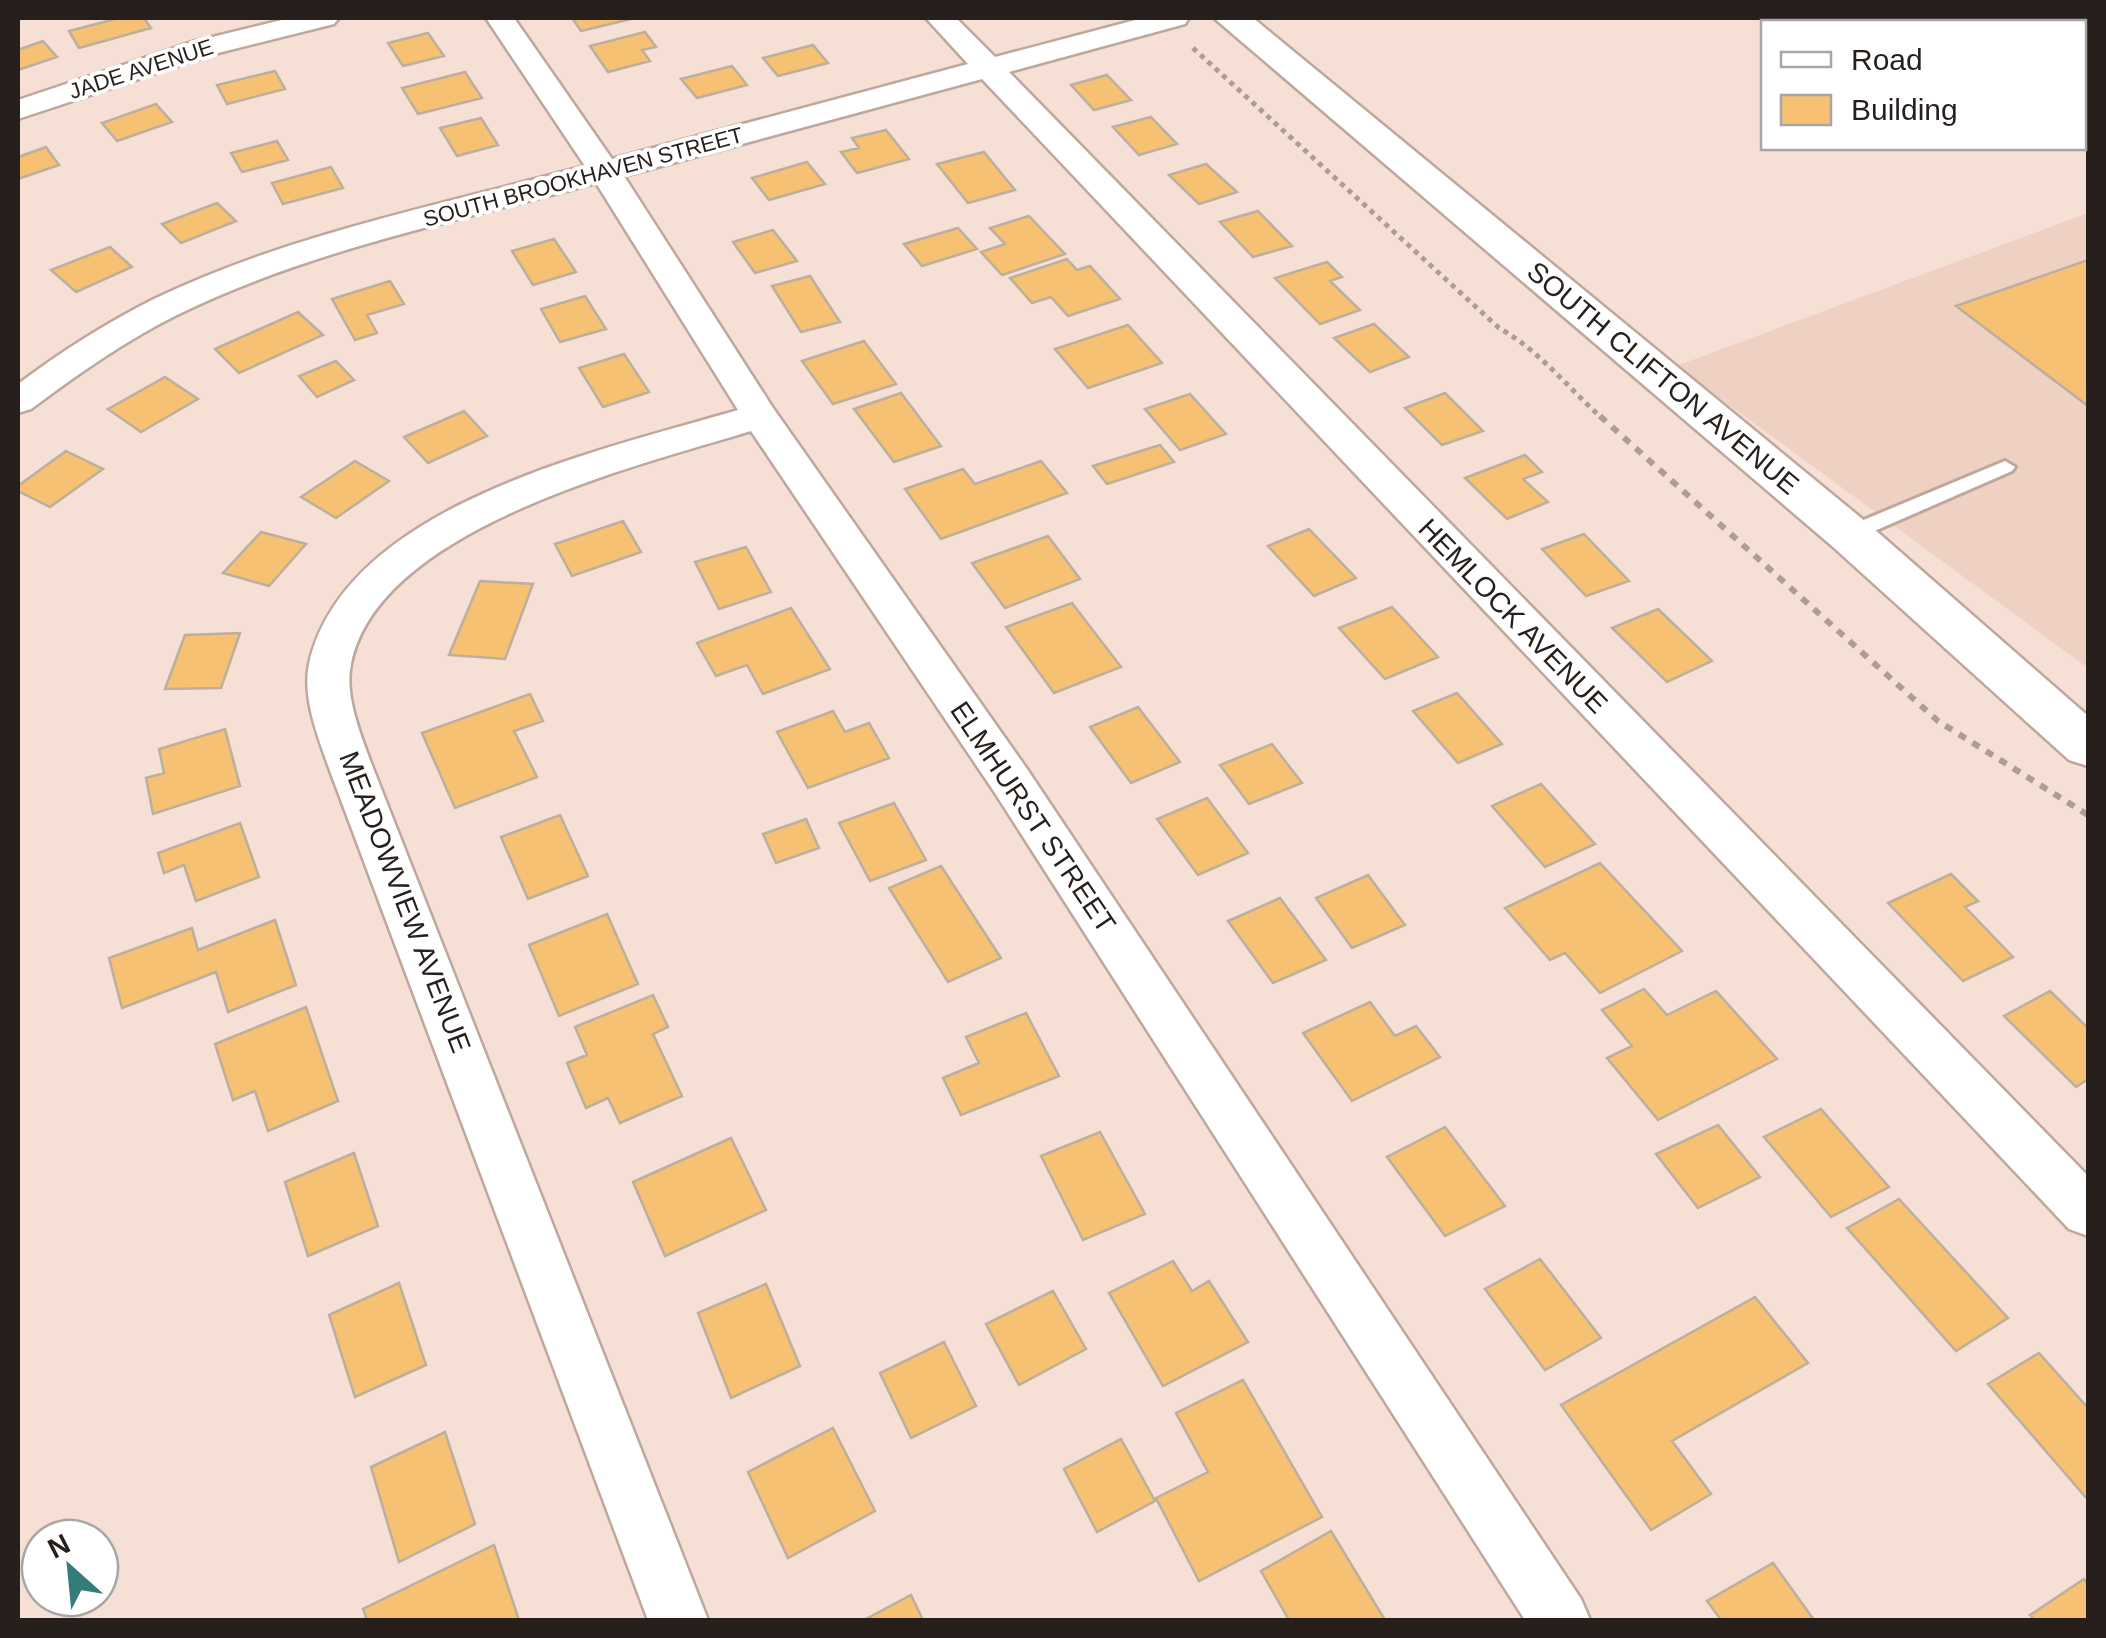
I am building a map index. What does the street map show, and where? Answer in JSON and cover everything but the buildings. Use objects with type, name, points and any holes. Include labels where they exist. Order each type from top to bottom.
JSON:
[{"type":"street","name":"JADE AVENUE","points":[[18,110],[203,48],[324,18]]},
{"type":"street","name":"ELMHURST STREET","points":[[500,18],[605,172],[760,416],[1011,781],[1560,1620]]},
{"type":"street","name":"HEMLOCK AVENUE","points":[[940,18],[2088,1212]]},
{"type":"street","name":"SOUTH CLIFTON AVENUE","points":[[1232,18],[1849,534],[2088,746]]},
{"type":"street","name":"SOUTH BROOKHAVEN STREET","points":[[18,401],[68,363],[149,315],[238,276],[328,245],[1168,19]]},
{"type":"street","name":"MEADOWVIEW AVENUE","points":[[678,1620],[351,768],[334,704],[330,666],[340,631],[365,596],[433,534],[541,486],[760,416]]},
{"type":"lane","points":[[1849,534],[2005,467]]},
{"type":"path","points":[[1168,19],[1500,328],[1532,346],[1561,381],[1938,721],[2088,815]]},
{"type":"shaded area","points":[[2088,213],[2088,668],[1676,366]]}]
